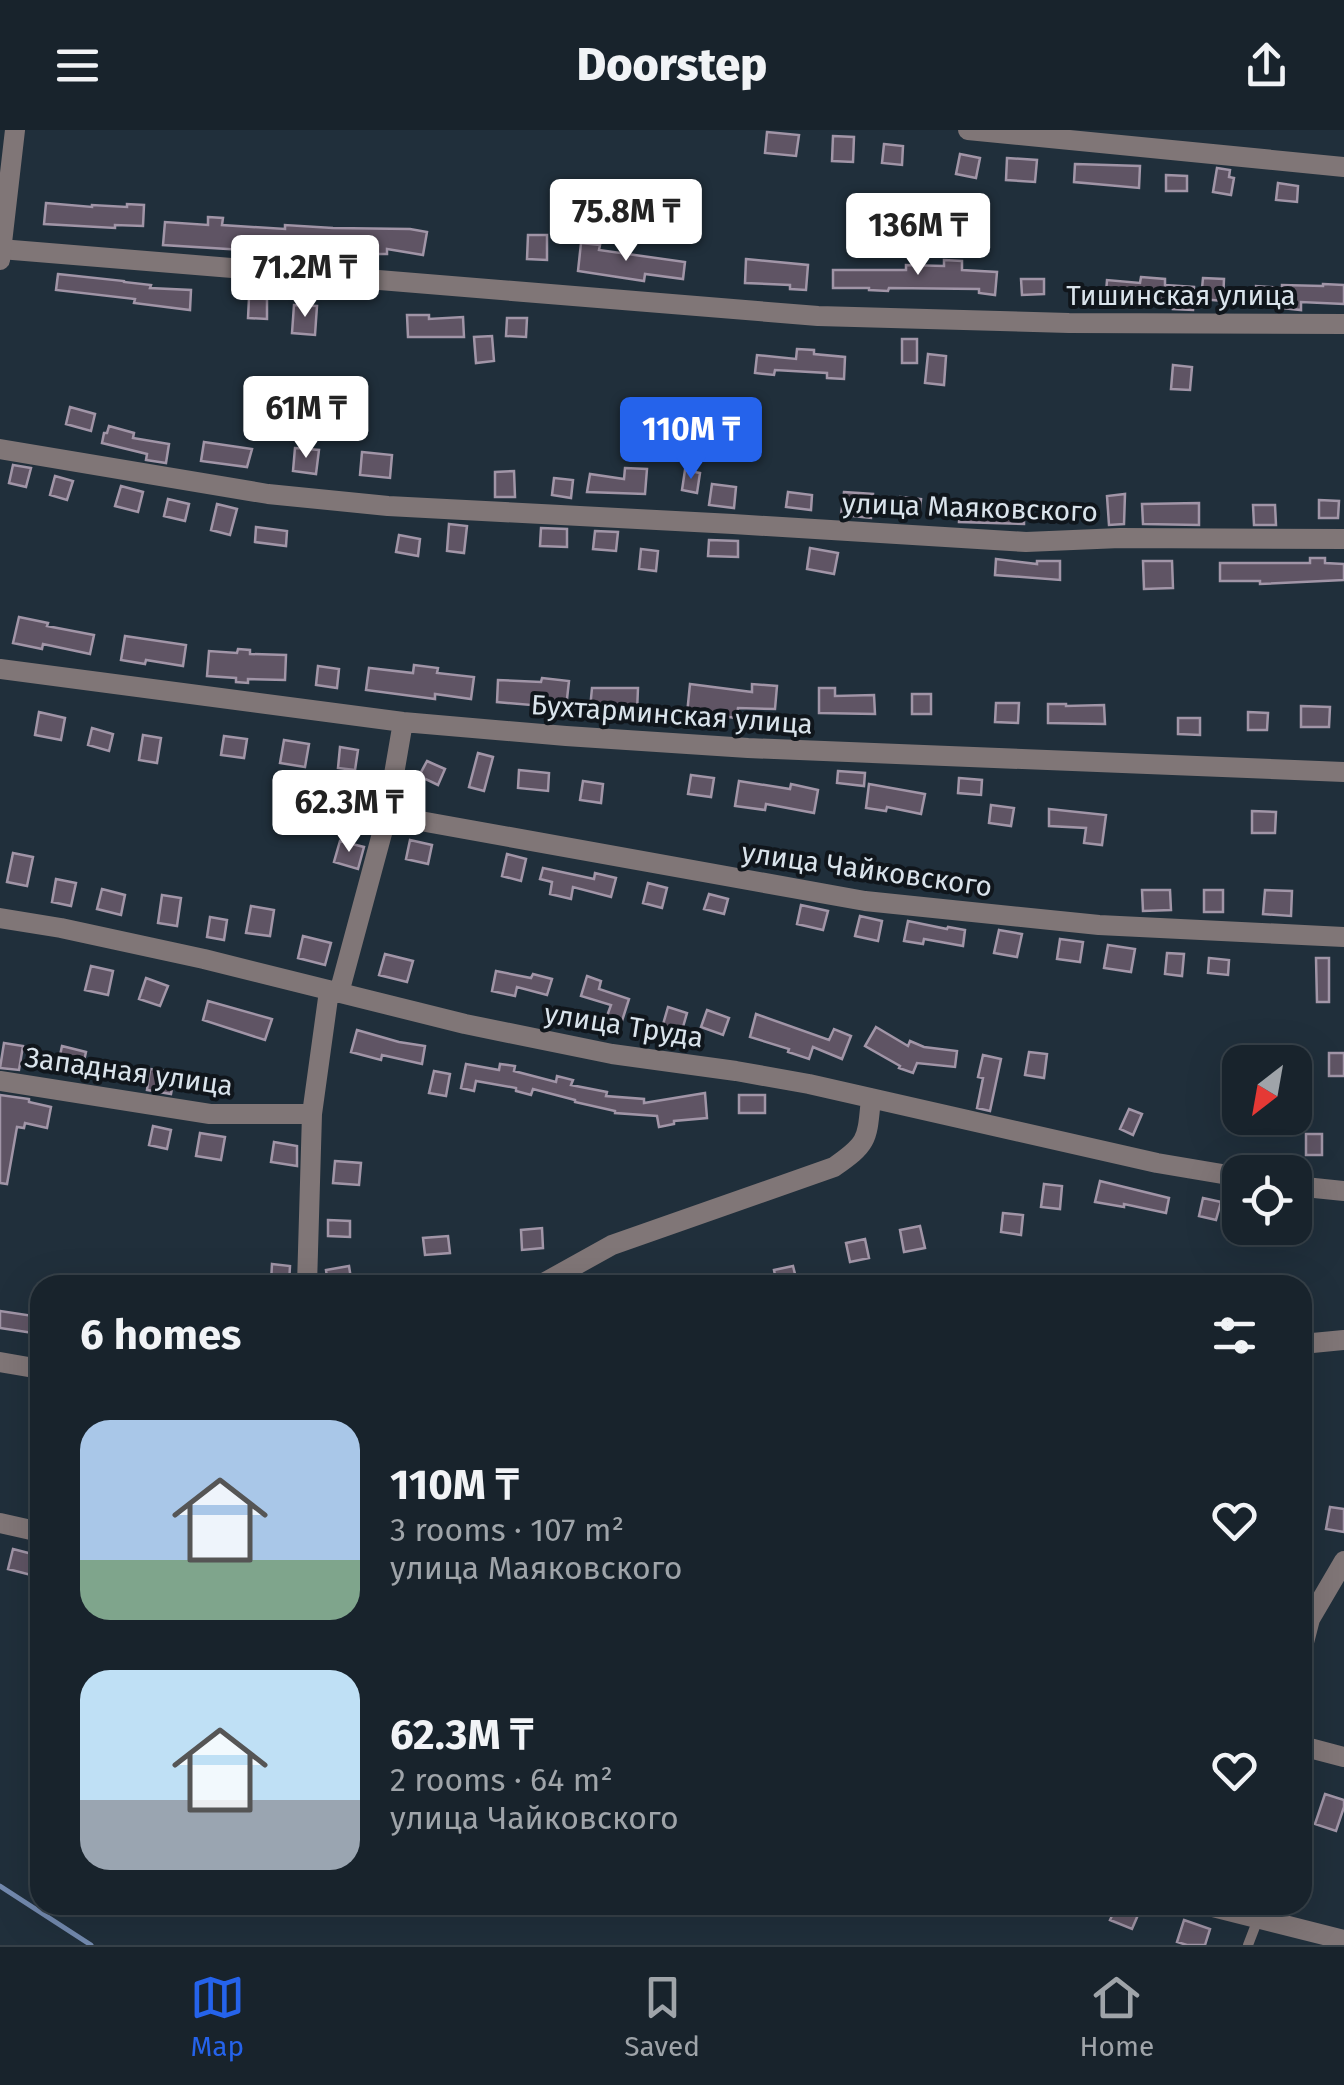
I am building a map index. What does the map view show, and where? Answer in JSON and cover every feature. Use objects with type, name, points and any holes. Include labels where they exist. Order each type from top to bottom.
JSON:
[{"type":"street","points":[[0,260],[14,130]]},
{"type":"street","points":[[968,130],[1344,167]]},
{"type":"street","name":"Тишинская улица","points":[[0,249],[818,316],[1069,323],[1344,324]]},
{"type":"street","name":"улица Маяковского","points":[[0,449],[268,494],[388,506],[1026,542],[1344,538]]},
{"type":"street","name":"Бухтарминская улица","points":[[0,670],[402,722],[566,736],[748,748],[1344,772]]},
{"type":"street","points":[[307,1275],[312,1114],[334,992],[387,815],[402,722]]},
{"type":"street","name":"улица Чайковского","points":[[387,815],[865,902],[1099,925],[1344,937]]},
{"type":"street","name":"улица Труда","points":[[0,918],[204,959],[466,1024],[808,1084],[1222,1175]]},
{"type":"street","name":"Западная улица","points":[[0,1081],[210,1114],[312,1114]]},
{"type":"street","points":[[558,1275],[612,1244],[834,1167],[859,1150],[868,1134],[871,1098]]},
{"type":"street","points":[[1312,1188],[1344,1191]]},
{"type":"street","points":[[1312,1343],[1344,1340]]},
{"type":"street","points":[[0,1362],[30,1366]]},
{"type":"street","points":[[0,1524],[30,1530]]},
{"type":"street","points":[[1312,1616],[1344,1561]]},
{"type":"street","points":[[1312,1749],[1344,1757]]},
{"type":"street","points":[[1269,1915],[1344,1940]]},
{"type":"lane","points":[[1248,1945],[1259,1915]]},
{"type":"building","points":[[767,132],[799,135],[796,156],[765,153]]},
{"type":"building","points":[[833,136],[854,137],[853,162],[832,161]]},
{"type":"building","points":[[884,144],[903,146],[902,165],[882,163]]},
{"type":"building","points":[[960,154],[980,158],[976,178],[956,174]]},
{"type":"building","points":[[1007,158],[1037,160],[1035,182],[1006,180]]},
{"type":"building","points":[[1075,164],[1140,166],[1139,188],[1074,182]]},
{"type":"building","points":[[1217,168],[1230,170],[1229,177],[1234,178],[1231,195],[1213,192]]},
{"type":"building","points":[[1166,175],[1187,176],[1187,191],[1166,191]]},
{"type":"building","points":[[1278,183],[1298,186],[1297,202],[1276,200]]},
{"type":"building","points":[[46,203],[92,207],[144,205],[143,226],[44,224]]},
{"type":"building","points":[[208,217],[223,218],[222,225],[427,232],[423,255],[387,249],[387,254],[353,254],[353,258],[322,258],[322,262],[306,260],[306,254],[163,245],[165,222],[208,225]]},
{"type":"building","points":[[528,235],[547,235],[547,260],[527,259]]},
{"type":"building","points":[[581,243],[600,245],[599,250],[685,262],[683,279],[645,274],[644,281],[578,271]]},
{"type":"building","points":[[746,259],[808,265],[806,290],[790,289],[790,285],[745,283]]},
{"type":"building","points":[[944,260],[962,261],[962,270],[997,272],[995,295],[979,293],[979,289],[833,288],[833,270],[906,270],[906,265],[944,266]]},
{"type":"building","points":[[58,274],[191,290],[190,310],[56,290]]},
{"type":"building","points":[[1141,277],[1165,279],[1165,285],[1194,287],[1193,310],[1173,309],[1174,301],[1125,297],[1125,307],[1105,306],[1107,280],[1140,283]]},
{"type":"building","points":[[1203,278],[1224,279],[1223,301],[1201,299]]},
{"type":"building","points":[[1021,279],[1044,279],[1044,294],[1022,295]]},
{"type":"building","points":[[1344,285],[1344,304],[1301,302],[1301,310],[1255,305],[1256,286]]},
{"type":"building","points":[[249,298],[267,299],[267,319],[248,318]]},
{"type":"building","points":[[294,305],[317,306],[315,335],[292,333]]},
{"type":"building","points":[[407,315],[429,315],[429,319],[463,317],[464,337],[408,337]]},
{"type":"building","points":[[507,318],[527,318],[526,337],[506,336]]},
{"type":"building","points":[[492,336],[494,361],[476,363],[474,337]]},
{"type":"building","points":[[902,339],[917,339],[917,363],[902,363]]},
{"type":"building","points":[[797,349],[845,357],[844,379],[827,378],[827,373],[755,373],[757,355],[796,359]]},
{"type":"building","points":[[928,354],[946,356],[944,385],[925,383]]},
{"type":"building","points":[[1173,365],[1192,367],[1190,390],[1171,389]]},
{"type":"building","points":[[70,407],[95,414],[91,431],[66,424]]},
{"type":"building","points":[[109,426],[134,433],[133,438],[169,444],[166,463],[146,460],[147,454],[102,443]]},
{"type":"building","points":[[204,442],[252,449],[247,467],[201,461]]},
{"type":"building","points":[[295,448],[319,450],[316,474],[293,471]]},
{"type":"building","points":[[362,452],[392,455],[390,478],[360,475]]},
{"type":"building","points":[[13,465],[31,468],[26,487],[9,483]]},
{"type":"building","points":[[625,468],[647,469],[645,494],[587,492],[590,474],[624,479]]},
{"type":"building","points":[[685,470],[700,473],[697,493],[682,490]]},
{"type":"building","points":[[514,471],[515,497],[495,497],[495,472]]},
{"type":"building","points":[[55,476],[73,481],[67,500],[50,495]]},
{"type":"building","points":[[554,478],[573,480],[571,498],[552,495]]},
{"type":"building","points":[[712,484],[736,487],[734,508],[709,505]]},
{"type":"building","points":[[121,486],[143,492],[138,512],[115,506]]},
{"type":"building","points":[[788,492],[812,495],[811,510],[786,507]]},
{"type":"building","points":[[844,492],[873,494],[871,518],[841,515]]},
{"type":"building","points":[[1125,494],[1124,524],[1109,525],[1107,496]]},
{"type":"building","points":[[900,497],[921,499],[919,517],[898,515]]},
{"type":"building","points":[[168,499],[189,504],[185,521],[164,516]]},
{"type":"building","points":[[1319,500],[1339,501],[1338,518],[1319,518]]},
{"type":"building","points":[[960,503],[1024,510],[1024,524],[959,522]]},
{"type":"building","points":[[1199,503],[1199,525],[1143,524],[1142,504]]},
{"type":"building","points":[[217,504],[237,509],[230,535],[211,530]]},
{"type":"building","points":[[1253,505],[1275,505],[1276,525],[1254,525]]},
{"type":"building","points":[[449,524],[467,526],[464,553],[447,551]]},
{"type":"building","points":[[256,527],[287,531],[286,546],[255,542]]},
{"type":"building","points":[[541,528],[567,529],[567,547],[540,546]]},
{"type":"building","points":[[595,531],[618,532],[616,551],[593,549]]},
{"type":"building","points":[[399,535],[420,539],[418,556],[396,552]]},
{"type":"building","points":[[709,540],[738,541],[738,557],[708,556]]},
{"type":"building","points":[[810,548],[838,553],[834,574],[807,569]]},
{"type":"building","points":[[641,549],[658,551],[656,571],[639,569]]},
{"type":"building","points":[[1310,558],[1344,564],[1344,580],[1260,584],[1220,581],[1220,563],[1310,563]]},
{"type":"building","points":[[996,559],[1037,564],[1060,561],[1060,580],[995,575]]},
{"type":"building","points":[[1143,561],[1172,561],[1173,588],[1144,589]]},
{"type":"building","points":[[19,617],[94,635],[90,654],[43,644],[42,649],[13,643]]},
{"type":"building","points":[[125,636],[186,645],[183,666],[121,660]]},
{"type":"building","points":[[238,649],[250,650],[250,654],[286,655],[285,680],[248,679],[248,683],[207,676],[209,651],[237,653]]},
{"type":"building","points":[[414,665],[438,668],[437,673],[474,677],[471,699],[435,694],[435,699],[366,690],[369,668],[413,673]]},
{"type":"building","points":[[318,666],[339,669],[337,688],[316,685]]},
{"type":"building","points":[[542,678],[569,681],[566,708],[497,702],[498,680],[541,682]]},
{"type":"building","points":[[690,684],[752,692],[752,684],[777,686],[775,709],[738,708],[736,718],[687,714]]},
{"type":"building","points":[[592,688],[638,688],[637,712],[590,709]]},
{"type":"building","points":[[819,688],[835,688],[835,696],[874,695],[875,714],[819,713]]},
{"type":"building","points":[[912,694],[931,694],[931,714],[912,714]]},
{"type":"building","points":[[996,703],[1019,703],[1018,723],[995,722]]},
{"type":"building","points":[[1048,704],[1104,705],[1105,724],[1048,723]]},
{"type":"building","points":[[1301,706],[1330,707],[1329,727],[1301,727]]},
{"type":"building","points":[[39,712],[65,718],[61,740],[35,735]]},
{"type":"building","points":[[1248,712],[1268,713],[1267,730],[1248,730]]},
{"type":"building","points":[[1178,718],[1200,718],[1200,735],[1178,734]]},
{"type":"building","points":[[92,728],[113,734],[109,751],[88,745]]},
{"type":"building","points":[[143,735],[161,738],[157,763],[139,760]]},
{"type":"building","points":[[224,736],[247,739],[244,758],[221,755]]},
{"type":"building","points":[[284,740],[309,744],[305,767],[280,763]]},
{"type":"building","points":[[340,747],[358,750],[355,770],[338,768]]},
{"type":"building","points":[[478,753],[493,757],[484,791],[469,787]]},
{"type":"building","points":[[427,761],[445,769],[438,785],[419,776]]},
{"type":"building","points":[[519,770],[549,773],[548,791],[518,788]]},
{"type":"building","points":[[838,771],[865,773],[864,786],[837,783]]},
{"type":"building","points":[[691,775],[714,778],[711,797],[688,794]]},
{"type":"building","points":[[959,778],[982,780],[981,795],[958,793]]},
{"type":"building","points":[[583,781],[603,784],[601,803],[580,800]]},
{"type":"building","points":[[739,781],[818,790],[814,813],[766,804],[765,810],[735,806]]},
{"type":"building","points":[[869,784],[925,794],[921,814],[887,807],[886,811],[866,808]]},
{"type":"building","points":[[991,805],[1014,808],[1011,826],[989,823]]},
{"type":"building","points":[[1049,809],[1106,815],[1102,845],[1084,843],[1086,828],[1049,826]]},
{"type":"building","points":[[1252,811],[1276,812],[1275,833],[1252,833]]},
{"type":"building","points":[[410,840],[432,845],[428,864],[406,859]]},
{"type":"building","points":[[340,841],[364,847],[358,869],[334,862]]},
{"type":"building","points":[[13,853],[33,857],[27,886],[7,882]]},
{"type":"building","points":[[507,854],[526,859],[521,881],[502,876]]},
{"type":"building","points":[[543,868],[594,879],[595,873],[616,878],[611,897],[573,887],[571,899],[550,894],[552,882],[540,879]]},
{"type":"building","points":[[56,879],[76,883],[71,906],[52,902]]},
{"type":"building","points":[[648,883],[667,888],[662,908],[643,903]]},
{"type":"building","points":[[102,889],[125,895],[121,915],[97,909]]},
{"type":"building","points":[[1142,890],[1170,890],[1171,910],[1143,911]]},
{"type":"building","points":[[1204,890],[1223,890],[1223,912],[1204,912]]},
{"type":"building","points":[[1265,890],[1292,891],[1291,916],[1263,914]]},
{"type":"building","points":[[709,894],[728,899],[724,914],[704,909]]},
{"type":"building","points":[[162,895],[181,898],[177,926],[158,923]]},
{"type":"building","points":[[801,905],[828,911],[823,930],[797,924]]},
{"type":"building","points":[[251,906],[274,910],[270,936],[246,933]]},
{"type":"building","points":[[860,916],[882,921],[878,941],[855,936]]},
{"type":"building","points":[[210,917],[227,920],[224,940],[207,937]]},
{"type":"building","points":[[908,921],[965,930],[963,946],[924,939],[923,944],[904,941]]},
{"type":"building","points":[[999,930],[1022,934],[1017,957],[994,953]]},
{"type":"building","points":[[303,936],[331,943],[325,965],[298,958]]},
{"type":"building","points":[[1060,939],[1083,942],[1080,962],[1057,959]]},
{"type":"building","points":[[1108,945],[1135,949],[1131,972],[1104,968]]},
{"type":"building","points":[[1167,953],[1184,954],[1182,976],[1165,974]]},
{"type":"building","points":[[385,954],[413,961],[407,982],[379,975]]},
{"type":"building","points":[[1209,958],[1229,960],[1228,975],[1208,973]]},
{"type":"building","points":[[1316,958],[1329,958],[1329,1002],[1317,1002]]},
{"type":"building","points":[[91,966],[113,971],[108,995],[85,990]]},
{"type":"building","points":[[496,971],[552,979],[547,995],[517,987],[515,996],[492,991]]},
{"type":"building","points":[[587,976],[601,981],[599,989],[629,999],[622,1021],[607,1016],[611,1005],[581,996]]},
{"type":"building","points":[[146,978],[168,986],[160,1006],[139,999]]},
{"type":"building","points":[[208,1001],[272,1019],[265,1040],[203,1020]]},
{"type":"building","points":[[668,1007],[687,1013],[681,1034],[662,1028]]},
{"type":"building","points":[[707,1010],[729,1018],[723,1035],[701,1027]]},
{"type":"building","points":[[756,1014],[829,1040],[834,1029],[851,1036],[842,1059],[813,1047],[809,1059],[750,1037]]},
{"type":"building","points":[[876,1027],[908,1046],[910,1041],[957,1051],[955,1067],[917,1063],[913,1073],[899,1068],[865,1046]]},
{"type":"building","points":[[357,1030],[425,1046],[422,1064],[351,1052]]},
{"type":"building","points":[[4,1043],[23,1046],[19,1070],[0,1068]]},
{"type":"building","points":[[62,1046],[86,1052],[81,1075],[57,1069]]},
{"type":"building","points":[[1029,1052],[1047,1054],[1044,1078],[1025,1075]]},
{"type":"building","points":[[1329,1053],[1344,1053],[1344,1076],[1329,1076]]},
{"type":"building","points":[[983,1055],[1001,1059],[990,1111],[977,1108]]},
{"type":"building","points":[[466,1064],[499,1070],[500,1064],[515,1066],[514,1071],[556,1082],[557,1076],[573,1080],[571,1085],[607,1092],[606,1096],[644,1099],[644,1103],[705,1093],[707,1118],[674,1121],[659,1127],[657,1116],[615,1113],[533,1089],[531,1095],[516,1088],[476,1081],[474,1091],[461,1088]]},
{"type":"building","points":[[150,1069],[175,1072],[171,1094],[147,1090]]},
{"type":"building","points":[[434,1071],[450,1074],[446,1096],[429,1093]]},
{"type":"building","points":[[0,1095],[51,1107],[47,1128],[25,1123],[24,1128],[17,1127],[7,1184],[0,1183]]},
{"type":"building","points":[[739,1095],[765,1095],[765,1113],[739,1113]]},
{"type":"building","points":[[1129,1109],[1142,1114],[1133,1135],[1120,1129]]},
{"type":"building","points":[[153,1126],[171,1130],[167,1149],[149,1145]]},
{"type":"building","points":[[200,1133],[225,1137],[221,1160],[196,1156]]},
{"type":"building","points":[[1322,1134],[1322,1155],[1306,1155],[1306,1135]]},
{"type":"building","points":[[274,1142],[297,1146],[297,1166],[271,1162]]},
{"type":"building","points":[[335,1161],[361,1163],[359,1185],[333,1183]]},
{"type":"building","points":[[1100,1181],[1169,1198],[1166,1213],[1095,1202]]},
{"type":"building","points":[[1044,1184],[1062,1186],[1060,1209],[1041,1207]]},
{"type":"building","points":[[1203,1198],[1221,1202],[1216,1220],[1199,1216]]},
{"type":"building","points":[[1003,1213],[1023,1215],[1021,1235],[1001,1232]]},
{"type":"building","points":[[328,1220],[350,1221],[350,1237],[328,1236]]},
{"type":"building","points":[[920,1226],[925,1248],[904,1252],[900,1230]]},
{"type":"building","points":[[542,1228],[543,1248],[522,1250],[521,1230]]},
{"type":"building","points":[[448,1236],[450,1253],[425,1255],[423,1238]]},
{"type":"building","points":[[865,1239],[869,1258],[850,1262],[846,1243]]},
{"type":"building","points":[[272,1264],[290,1266],[290,1275],[271,1275]]},
{"type":"building","points":[[349,1266],[350,1275],[327,1275],[326,1270]]},
{"type":"building","points":[[793,1266],[795,1275],[775,1275],[774,1270]]},
{"type":"building","points":[[0,1311],[30,1316],[30,1332],[0,1328]]},
{"type":"building","points":[[1330,1507],[1344,1509],[1344,1532],[1326,1529]]},
{"type":"building","points":[[13,1549],[30,1553],[30,1575],[8,1569]]},
{"type":"building","points":[[1325,1794],[1344,1800],[1336,1831],[1315,1824]]},
{"type":"building","points":[[1112,1915],[1138,1915],[1132,1929],[1110,1920]]},
{"type":"building","points":[[1184,1920],[1210,1929],[1205,1945],[1177,1942]]},
{"type":"waterway","points":[[0,1886],[30,1905]]},
{"type":"waterway","points":[[45,1915],[91,1945]]}]
